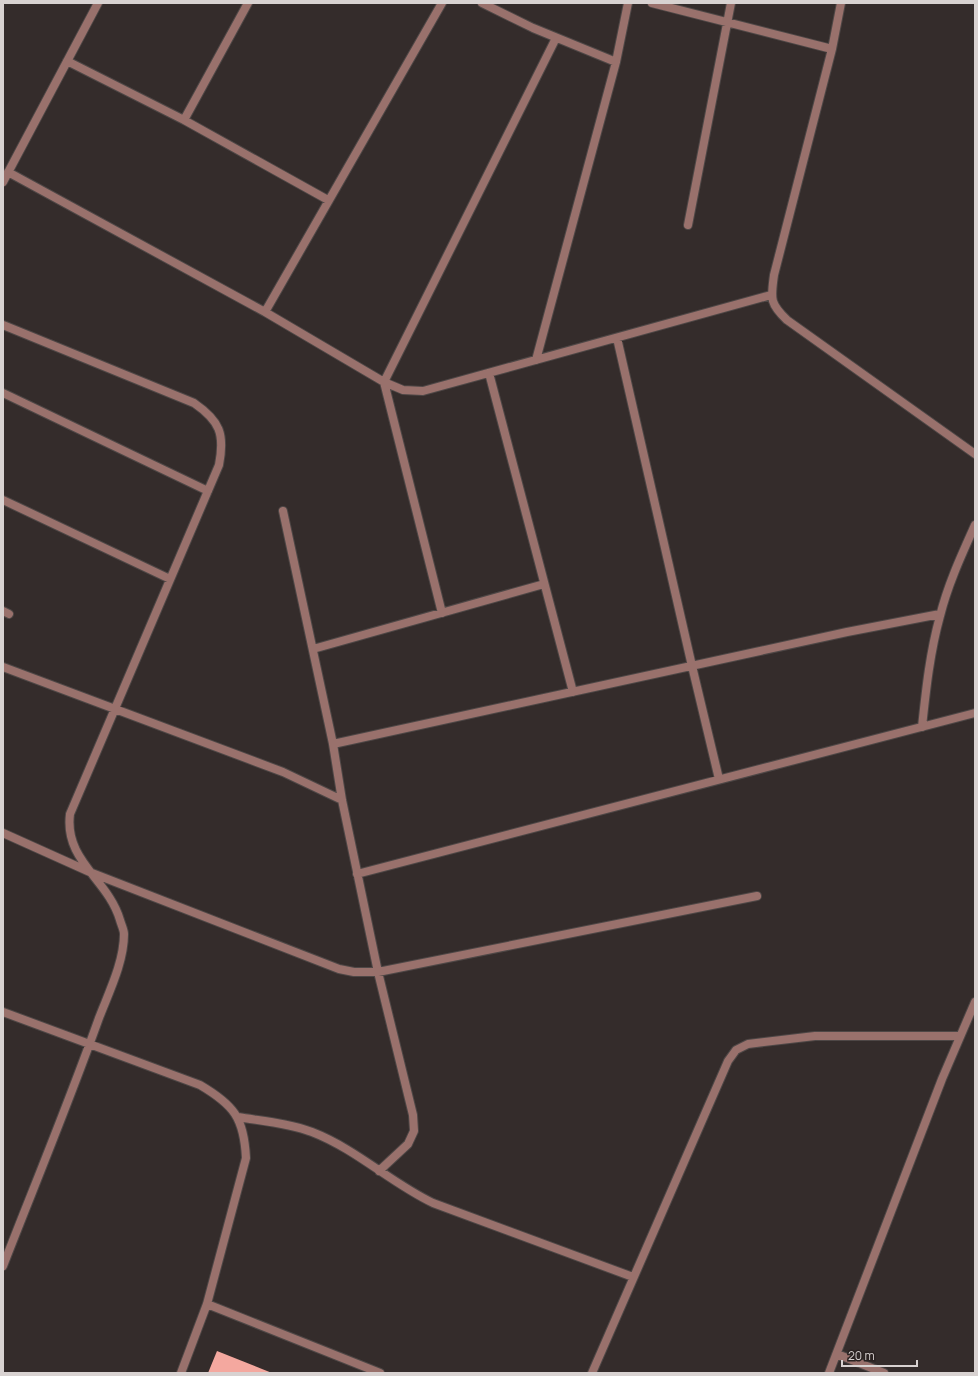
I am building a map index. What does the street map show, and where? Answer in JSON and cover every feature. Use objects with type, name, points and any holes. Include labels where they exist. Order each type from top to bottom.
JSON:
[{"type":"street","points":[[3,182],[98,3]]},
{"type":"street","points":[[184,120],[248,3]]},
{"type":"street","points":[[265,312],[442,3]]},
{"type":"street","points":[[482,3],[556,38],[616,62]]},
{"type":"street","points":[[536,360],[616,62],[628,3]]},
{"type":"street","points":[[652,3],[832,49]]},
{"type":"street","points":[[688,225],[731,3]]},
{"type":"street","points":[[841,3],[832,49],[774,275],[771,295],[775,309],[787,320],[975,454]]},
{"type":"street","points":[[442,613],[384,382],[556,38]]},
{"type":"street","points":[[67,61],[184,120],[328,200]]},
{"type":"street","points":[[8,172],[265,312],[384,382],[403,390],[423,391],[771,295]]},
{"type":"street","points":[[3,324],[194,403],[205,410],[214,420],[222,435],[222,448],[219,465],[70,814],[69,827],[72,844],[81,860],[103,887],[117,909],[124,933],[121,956],[90,1045],[3,1266]]},
{"type":"street","points":[[617,338],[719,779]]},
{"type":"street","points":[[489,373],[573,692]]},
{"type":"street","points":[[3,393],[208,491]]},
{"type":"street","points":[[3,500],[170,579]]},
{"type":"street","points":[[284,511],[333,744],[342,800],[357,874],[378,972],[413,1115],[414,1131],[408,1144],[379,1171]]},
{"type":"street","points":[[922,727],[930,658],[940,614],[954,575],[975,525]]},
{"type":"street","points":[[313,649],[544,584]]},
{"type":"street","points":[[333,744],[940,614]]},
{"type":"street","points":[[3,667],[114,710],[283,772],[342,800]]},
{"type":"street","points":[[357,874],[975,712]]},
{"type":"street","points":[[3,833],[92,873],[339,968],[354,972],[378,972],[757,896]]},
{"type":"street","points":[[829,1373],[960,1036],[975,1002]]},
{"type":"street","points":[[3,1012],[200,1085],[220,1097],[238,1117],[245,1136],[246,1158],[207,1304],[181,1373]]},
{"type":"street","points":[[592,1373],[728,1061],[736,1050],[748,1044],[815,1036],[960,1036]]},
{"type":"street","points":[[238,1117],[312,1132],[336,1143],[416,1195],[433,1203],[633,1277]]},
{"type":"street","points":[[207,1304],[380,1373]]},
{"type":"street","points":[[837,1354],[884,1373]]},
{"type":"building","points":[[217,1351],[272,1373],[208,1373]]}]
